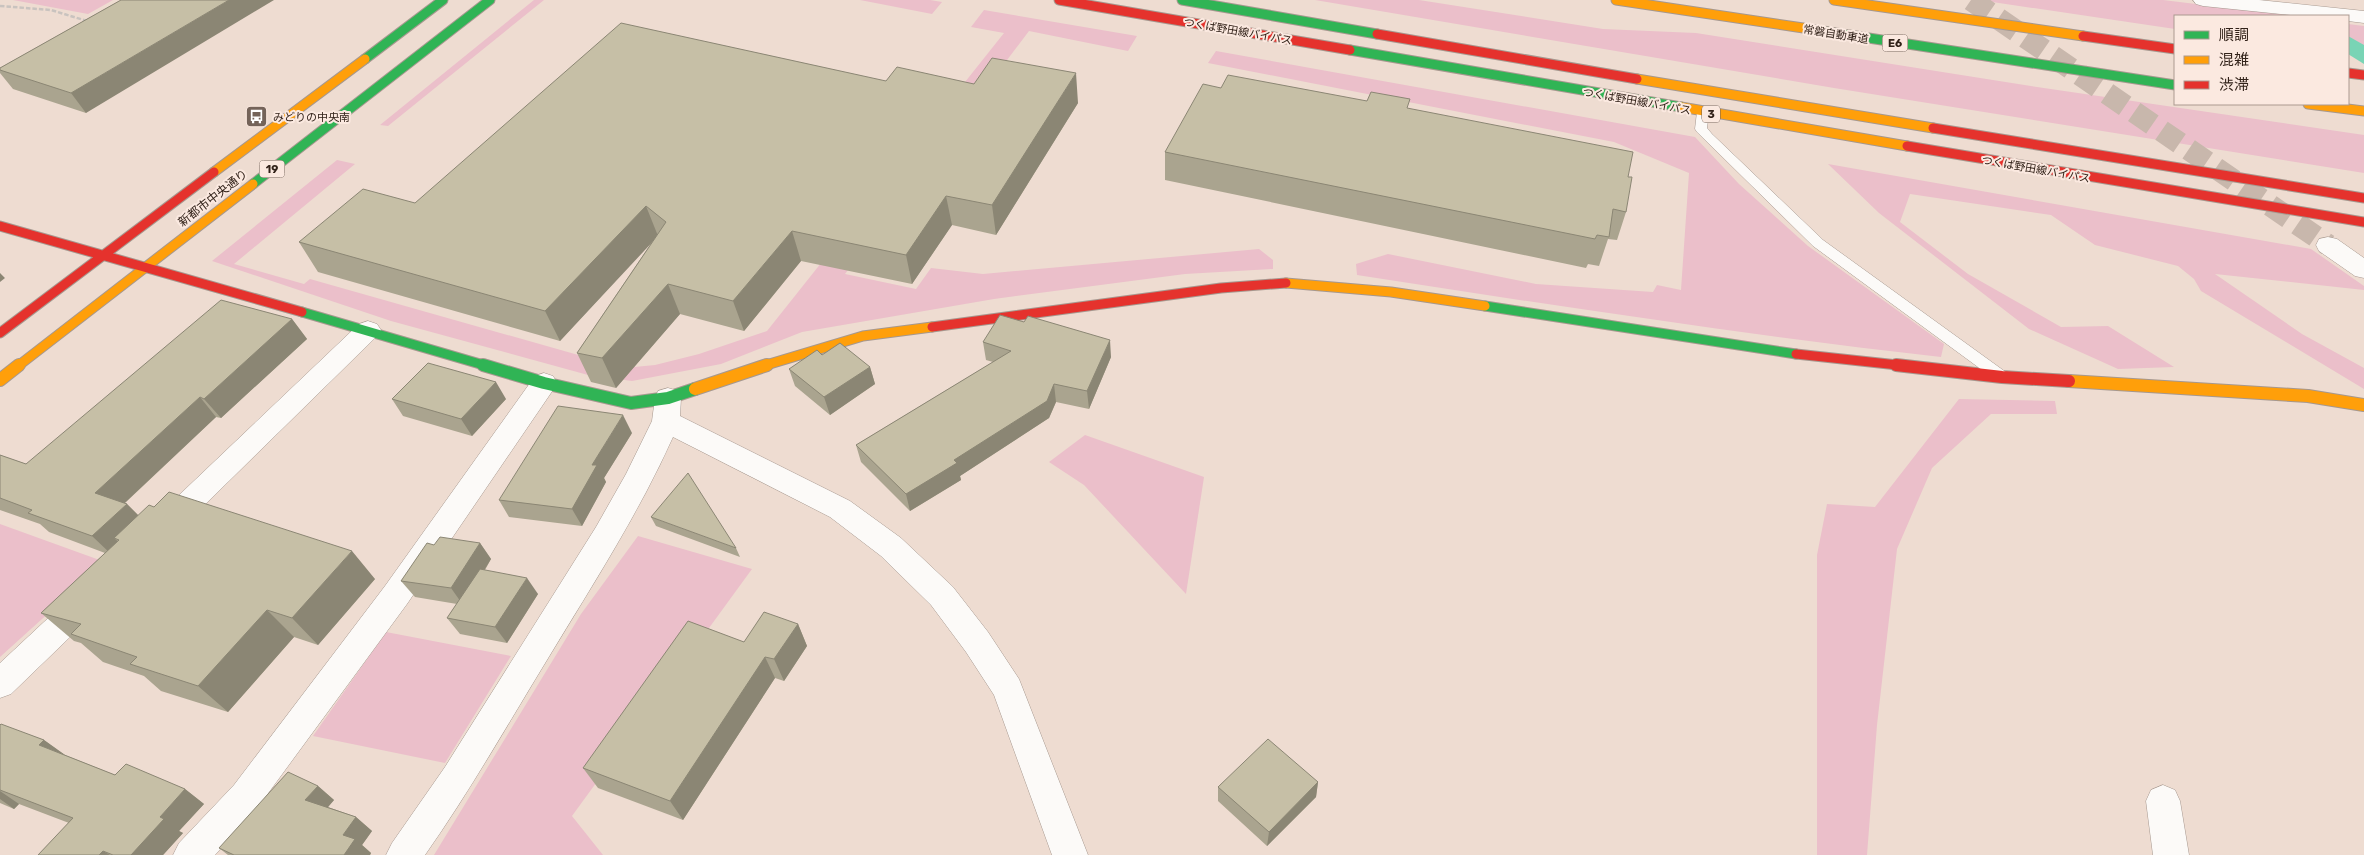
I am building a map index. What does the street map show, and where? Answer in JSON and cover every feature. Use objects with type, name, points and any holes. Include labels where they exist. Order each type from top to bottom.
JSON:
[{"type":"main road","name":"新都市中央通り","points":[[0,333],[443,0]]},
{"type":"main road","name":"新都市中央通り","points":[[0,380],[490,0]]},
{"type":"main road","name":"つくば野田線バイパス","points":[[1059,0],[1703,112],[2364,222]]},
{"type":"main road","name":"つくば野田線バイパス","points":[[1182,0],[1705,90],[2364,198]]},
{"type":"main road","name":"常磐自動車道","points":[[1616,0],[2174,84]]},
{"type":"main road","points":[[1834,0],[2174,49]]},
{"type":"main road","points":[[2349,73],[2364,75]]},
{"type":"main road","points":[[2316,105],[2364,111]]},
{"type":"main road","points":[[0,226],[106,254],[544,383],[631,403],[647,402],[667,410],[810,351],[863,336],[1221,288],[1288,283],[1391,292],[1836,360],[2002,377],[2308,396],[2364,405]]},
{"type":"street","points":[[2203,0],[2345,15]]},
{"type":"street","points":[[2349,15],[2364,17]]},
{"type":"street","points":[[2328,245],[2364,270]]},
{"type":"street","points":[[145,545],[368,330]]},
{"type":"street","points":[[191,855],[246,796],[396,595],[544,383]]},
{"type":"street","points":[[404,855],[436,812],[587,568],[651,457],[667,410],[840,509],[891,547],[942,596],[977,642],[1008,689],[1070,855]]},
{"type":"street","points":[[0,684],[102,587]]},
{"type":"street","points":[[2163,801],[2172,855]]},
{"type":"lane","points":[[1703,112],[1701,129],[1708,138],[1818,243],[2002,377]]},
{"type":"path","points":[[0,6],[51,10],[95,24]]},
{"type":"shaded area","points":[[13,0],[113,0],[88,14]]},
{"type":"shaded area","points":[[534,0],[544,0],[388,126],[380,125]]},
{"type":"shaded area","points":[[860,0],[930,0],[942,2],[932,14]]},
{"type":"shaded area","points":[[1315,0],[1419,0],[1603,29],[1696,33],[2037,87],[2364,135],[2364,173],[1834,88]]},
{"type":"shaded area","points":[[1979,0],[2163,0],[2287,15],[2174,15],[2174,29]]},
{"type":"shaded area","points":[[984,10],[1137,36],[1128,51],[1029,31],[845,274],[916,289],[931,268],[983,274],[1259,249],[1273,260],[1273,269],[1185,274],[994,299],[802,332],[721,364],[632,381],[588,375],[391,321],[212,261],[337,160],[355,164],[234,264],[304,284],[310,279],[624,368],[655,365],[699,354],[767,331],[1004,33],[971,27]]},
{"type":"shaded area","points":[[2349,24],[2364,26],[2364,53],[2349,51]]},
{"type":"shaded area","points":[[2349,37],[2364,45],[2364,64],[2349,55]]},
{"type":"shaded area","points":[[1216,51],[1695,137],[1739,184],[1808,246],[1944,344],[1941,357],[1722,329],[1357,275],[1356,264],[1388,254],[1536,284],[1653,292],[1657,285],[1681,290],[1689,173],[1614,142],[1208,63]]},
{"type":"shaded area","points":[[1828,164],[2311,249],[2364,286],[2364,290],[2215,274],[2302,334],[2364,368],[2364,389],[2201,291],[2194,279],[2178,266],[2095,245],[2051,215],[1910,194],[1900,222],[1968,274],[2061,327],[2108,326],[2174,367],[2118,369],[2029,329],[1879,213]]},
{"type":"shaded area","points":[[1959,399],[2055,401],[2057,414],[1991,414],[1932,468],[1897,549],[1877,725],[1867,855],[1817,855],[1817,555],[1827,504],[1875,507]]},
{"type":"shaded area","points":[[1085,435],[1204,477],[1186,594],[1084,485],[1049,462]]},
{"type":"shaded area","points":[[0,524],[105,562],[0,657]]},
{"type":"shaded area","points":[[638,536],[752,569],[572,816],[603,855],[434,855],[581,614]]},
{"type":"shaded area","points":[[386,632],[511,656],[445,763],[313,736]]},
{"type":"building","points":[[121,0],[229,0],[71,93],[0,70],[0,68]]},
{"type":"building","points":[[621,23],[886,81],[897,67],[974,84],[992,58],[1076,73],[992,205],[946,196],[906,255],[792,231],[733,301],[668,284],[602,358],[577,353],[666,222],[646,206],[545,311],[299,242],[363,189],[415,203]]},
{"type":"building","points":[[1228,75],[1367,101],[1371,92],[1410,99],[1407,108],[1633,152],[1628,177],[1632,177],[1626,212],[1613,209],[1609,237],[1597,235],[1595,239],[1165,152],[1203,84],[1221,88]]},
{"type":"building","points":[[221,300],[292,319],[204,399],[200,397],[95,493],[127,504],[92,536],[28,513],[32,510],[0,498],[0,455],[26,464]]},
{"type":"building","points":[[1000,315],[1024,322],[1028,316],[1110,340],[1087,391],[1054,384],[1047,401],[954,460],[957,463],[906,494],[856,445],[1011,351],[983,342]]},
{"type":"building","points":[[840,343],[870,367],[824,397],[789,369],[817,350],[822,355]]},
{"type":"building","points":[[428,363],[496,382],[461,419],[392,399]]},
{"type":"building","points":[[558,406],[623,415],[592,465],[597,465],[572,509],[499,500]]},
{"type":"building","points":[[688,473],[736,548],[651,517]]},
{"type":"building","points":[[169,492],[352,551],[292,618],[267,610],[198,686],[130,664],[137,657],[71,634],[81,624],[41,613],[119,540],[114,538],[149,505],[154,507]]},
{"type":"building","points":[[440,537],[480,543],[451,588],[401,581],[427,543],[434,545]]},
{"type":"building","points":[[480,569],[527,578],[495,627],[447,618]]},
{"type":"building","points":[[764,612],[798,624],[774,659],[765,657],[670,801],[583,768],[688,621],[744,642]]},
{"type":"building","points":[[1,724],[44,740],[39,745],[115,775],[126,764],[185,789],[160,817],[164,819],[131,855],[113,855],[103,851],[99,855],[38,855],[73,818],[0,790]]},
{"type":"building","points":[[1268,739],[1318,782],[1269,832],[1218,787]]},
{"type":"building","points":[[288,772],[318,786],[305,800],[356,817],[343,835],[355,839],[344,855],[234,855],[219,848]]},
{"type":"tunnel","points":[[1971,0],[2328,245]]},
{"type":"traffic: fast","points":[[365,59],[443,0]]},
{"type":"traffic: fast","points":[[253,184],[490,0]]},
{"type":"traffic: fast","points":[[1182,0],[1377,34]]},
{"type":"traffic: fast","points":[[1810,29],[2174,85]]},
{"type":"traffic: fast","points":[[1350,50],[1681,107]]},
{"type":"traffic: fast","points":[[1485,306],[1796,354]]},
{"type":"traffic: fast","points":[[302,312],[544,383],[631,403],[668,398],[695,389]]},
{"type":"traffic: slow","points":[[1616,0],[1810,29]]},
{"type":"traffic: slow","points":[[1834,0],[2083,36]]},
{"type":"traffic: slow","points":[[214,172],[365,59]]},
{"type":"traffic: slow","points":[[1637,79],[1933,128]]},
{"type":"traffic: slow","points":[[2316,105],[2364,111]]},
{"type":"traffic: slow","points":[[1681,107],[1907,146]]},
{"type":"traffic: slow","points":[[0,380],[253,184]]},
{"type":"traffic: slow","points":[[1286,283],[1391,292],[1485,306]]},
{"type":"traffic: slow","points":[[695,389],[810,351],[863,336],[932,327]]},
{"type":"traffic: slow","points":[[2069,381],[2308,396],[2364,405]]},
{"type":"traffic: jam","points":[[1059,0],[1350,50]]},
{"type":"traffic: jam","points":[[1377,34],[1637,79]]},
{"type":"traffic: jam","points":[[2083,36],[2174,49]]},
{"type":"traffic: jam","points":[[2349,73],[2364,75]]},
{"type":"traffic: jam","points":[[1933,128],[2364,198]]},
{"type":"traffic: jam","points":[[1907,146],[2364,222]]},
{"type":"traffic: jam","points":[[0,333],[214,172]]},
{"type":"traffic: jam","points":[[0,226],[302,312]]},
{"type":"traffic: jam","points":[[932,327],[1221,288],[1286,283]]},
{"type":"traffic: jam","points":[[1796,354],[2002,377],[2069,381]]},
{"type":"place","name":"みどりの中央南","points":[[257,117]]}]
